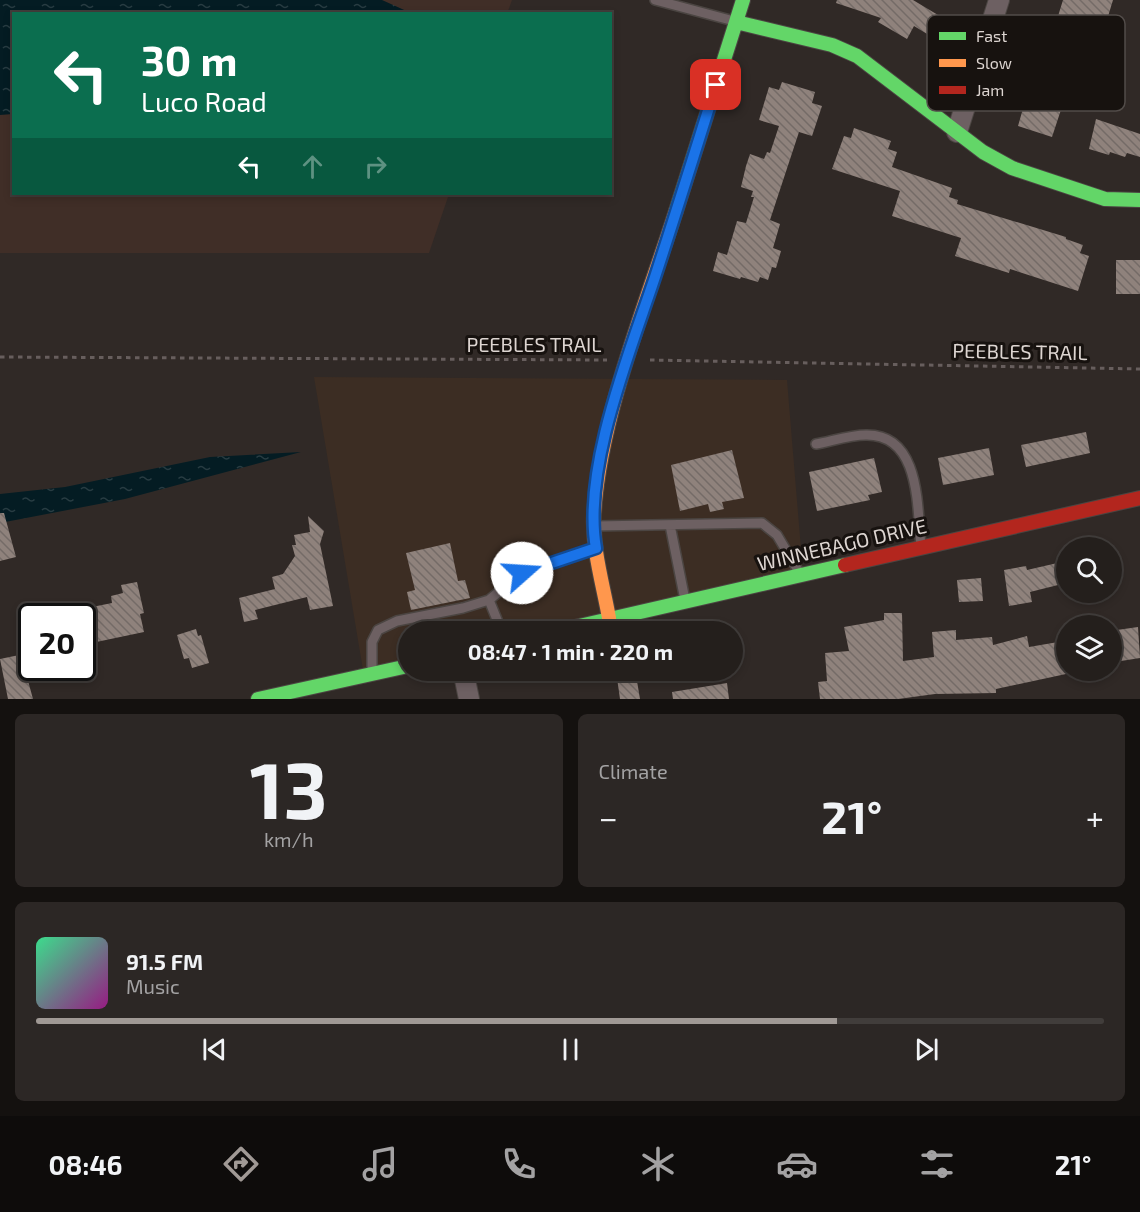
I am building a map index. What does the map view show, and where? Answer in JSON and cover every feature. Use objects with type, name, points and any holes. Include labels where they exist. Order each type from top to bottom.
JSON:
[{"type":"street","points":[[609,618],[596,548],[595,526],[603,446],[628,360],[743,0]]},
{"type":"street","points":[[994,15],[999,0]]},
{"type":"street","points":[[736,22],[832,45],[847,51],[875,69],[927,109]]},
{"type":"street","points":[[930,111],[997,161],[1022,172],[1106,199],[1140,200]]},
{"type":"street","points":[[957,132],[964,111]]},
{"type":"street","name":"WINNEBAGO DRIVE","points":[[597,621],[1140,498]]},
{"type":"street","points":[[258,699],[398,668]]},
{"type":"street","points":[[465,681],[469,699]]},
{"type":"lane","points":[[655,0],[736,22]]},
{"type":"lane","points":[[816,444],[866,435],[886,438],[901,450],[911,468],[921,547]]},
{"type":"lane","points":[[595,526],[762,523],[777,535],[800,574]]},
{"type":"lane","points":[[670,525],[685,600]]},
{"type":"lane","points":[[372,674],[372,642],[378,630],[397,621],[463,609],[489,600],[522,573],[596,548]]},
{"type":"lane","points":[[489,600],[498,621]]},
{"type":"path","name":"PEEBLES TRAIL","points":[[0,357],[628,360],[1140,369]]},
{"type":"shaded area","points":[[0,0],[512,0],[508,12],[12,12],[12,195],[449,195],[429,253],[0,253]]},
{"type":"shaded area","points":[[314,377],[787,380],[803,573],[596,621],[398,621],[398,668],[364,676]]},
{"type":"water","points":[[0,0],[382,0],[409,12],[12,12],[12,114],[0,115]]},
{"type":"water","points":[[301,452],[125,499],[0,523],[0,494],[65,487],[210,457]]},
{"type":"building","points":[[837,0],[913,0],[938,15],[927,15],[927,34],[914,26],[907,39],[878,22],[881,18],[836,3]]},
{"type":"building","points":[[1063,0],[1113,0],[1108,15],[1058,15]]},
{"type":"building","points":[[782,82],[815,92],[812,103],[822,106],[812,136],[799,132],[770,220],[780,224],[773,248],[781,251],[776,268],[772,267],[768,280],[760,277],[758,282],[713,271],[718,252],[727,255],[737,221],[746,223],[754,197],[751,197],[753,191],[741,187],[746,166],[750,154],[764,159],[767,152],[770,153],[779,126],[759,120],[769,87],[779,90]]},
{"type":"building","points":[[1022,111],[1061,111],[1052,137],[1018,126]]},
{"type":"building","points":[[1096,119],[1140,134],[1140,157],[1127,153],[1125,157],[1110,152],[1109,155],[1089,149]]},
{"type":"building","points":[[854,128],[891,141],[888,149],[897,152],[892,167],[952,188],[949,197],[958,200],[957,204],[1066,237],[1066,239],[1083,245],[1080,253],[1089,256],[1078,291],[1010,269],[1009,273],[955,256],[961,238],[892,216],[900,191],[832,169],[844,136],[851,138]]},
{"type":"building","points":[[1116,260],[1140,260],[1140,294],[1116,294]]},
{"type":"building","points":[[1086,432],[1090,453],[1026,467],[1021,445]]},
{"type":"building","points":[[989,448],[994,475],[943,485],[938,458]]},
{"type":"building","points":[[732,450],[744,498],[722,502],[724,509],[710,512],[708,504],[680,511],[671,465]]},
{"type":"building","points":[[874,458],[882,492],[868,495],[870,500],[817,511],[809,472]]},
{"type":"building","points":[[0,513],[4,513],[16,557],[0,561]]},
{"type":"building","points":[[308,516],[324,531],[320,544],[333,606],[310,610],[307,597],[255,610],[258,619],[244,622],[239,598],[275,589],[272,577],[283,574],[295,556],[292,545],[296,545],[294,535],[310,532]]},
{"type":"building","points":[[450,543],[458,581],[465,580],[470,598],[411,610],[407,592],[415,590],[406,553]]},
{"type":"building","points":[[1056,563],[1056,586],[1030,592],[1032,602],[1009,606],[1004,570],[1026,566],[1027,570]]},
{"type":"building","points":[[981,578],[983,601],[959,602],[957,580]]},
{"type":"building","points":[[137,582],[144,613],[140,614],[144,632],[96,642],[96,606],[112,603],[111,596],[123,593],[121,585]]},
{"type":"building","points":[[884,613],[902,613],[903,661],[934,657],[932,632],[956,630],[956,640],[992,637],[993,645],[1027,636],[1029,647],[1056,642],[1056,676],[996,689],[996,693],[935,694],[898,699],[820,699],[818,682],[827,681],[825,653],[849,651],[844,627],[884,620]]},
{"type":"building","points":[[1138,627],[1140,658],[1122,661],[1122,629]]},
{"type":"building","points":[[196,629],[198,636],[201,635],[209,663],[192,668],[189,658],[184,659],[177,635]]},
{"type":"building","points":[[18,655],[18,681],[28,681],[33,699],[8,699],[0,659]]},
{"type":"building","points":[[617,681],[637,681],[640,699],[620,699]]},
{"type":"building","points":[[727,683],[729,699],[673,699],[672,692]]},
{"type":"traffic: fast","points":[[676,211],[743,0]]},
{"type":"traffic: fast","points":[[736,22],[832,45],[857,56],[927,109]]},
{"type":"traffic: fast","points":[[929,111],[983,152],[1012,168],[1105,199],[1140,200]]},
{"type":"traffic: fast","points":[[601,621],[845,565]]},
{"type":"traffic: fast","points":[[258,699],[398,668]]},
{"type":"traffic: slow","points":[[609,618],[595,540],[594,514],[598,477],[605,439],[626,361],[676,211]]},
{"type":"traffic: jam","points":[[845,565],[1140,498]]},
{"type":"route","points":[[522,573],[596,548],[594,515],[603,446],[628,360],[716,85]]}]
